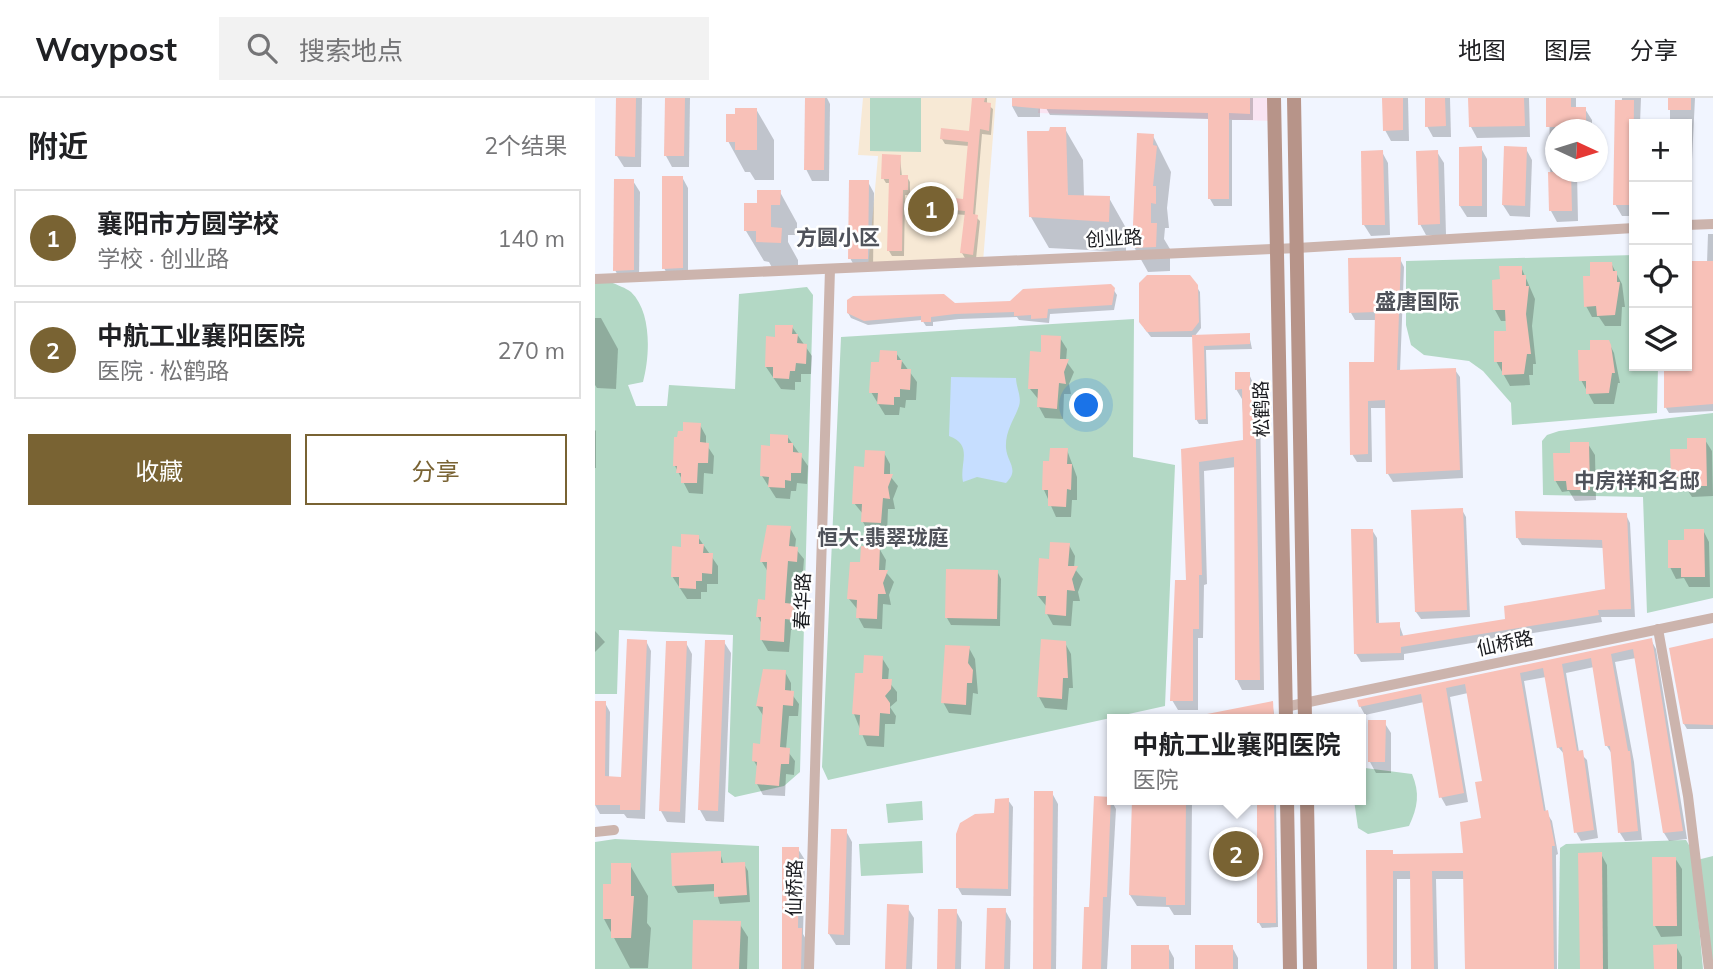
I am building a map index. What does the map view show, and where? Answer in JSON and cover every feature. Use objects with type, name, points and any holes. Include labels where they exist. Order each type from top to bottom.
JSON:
[{"type":"main road","name":"松鹤路","points":[[1274,98],[1285,713]]},
{"type":"main road","name":"松鹤路","points":[[1294,98],[1305,714]]},
{"type":"main road","points":[[1287,805],[1290,969]]},
{"type":"main road","points":[[1307,805],[1310,969]]},
{"type":"street","points":[[1692,225],[1713,224]]},
{"type":"street","name":"创业路","points":[[595,279],[1278,249],[1629,228]]},
{"type":"street","name":"春华路","points":[[813,807],[830,269]]},
{"type":"street","name":"仙桥路","points":[[1285,713],[1305,702],[1713,618]]},
{"type":"street","points":[[1658,629],[1688,796],[1709,969]]},
{"type":"street","name":"仙桥路","points":[[809,969],[813,807]]},
{"type":"street","points":[[595,832],[614,830]]},
{"type":"shaded area","points":[[863,98],[996,98],[983,262],[868,267],[878,156],[858,155]]},
{"type":"shaded area","points":[[1040,98],[1274,98],[1275,121],[1038,113]]},
{"type":"green space","points":[[870,98],[921,98],[921,152],[870,151]]},
{"type":"green space","points":[[1629,255],[1629,371],[1658,371],[1657,413],[1512,425],[1511,403],[1483,371],[1469,361],[1424,355],[1411,345],[1406,325],[1406,261]]},
{"type":"green space","points":[[611,282],[631,292],[643,311],[646,322],[648,347],[643,382],[628,385],[636,406],[667,406],[669,385],[735,389],[739,294],[807,287],[813,295],[800,772],[784,786],[735,797],[728,792],[733,635],[619,630],[617,694],[595,694],[595,283]]},
{"type":"green space","points":[[1134,319],[1133,457],[1175,465],[1165,706],[1129,714],[1107,714],[1107,719],[828,780],[822,767],[841,337]]},
{"type":"green space","points":[[1713,413],[1713,598],[1647,613],[1643,497],[1543,495],[1542,441],[1547,435],[1559,431]]},
{"type":"green space","points":[[1366,768],[1412,774],[1417,800],[1409,826],[1368,834],[1358,828],[1355,805],[1366,805]]},
{"type":"green space","points":[[922,801],[923,820],[888,823],[886,804]]},
{"type":"green space","points":[[615,839],[759,846],[759,969],[595,969],[595,842]]},
{"type":"green space","points":[[1686,840],[1692,850],[1703,969],[1558,969],[1560,848],[1566,844]]},
{"type":"green space","points":[[922,841],[923,873],[861,876],[859,844]]},
{"type":"green space","points":[[1713,856],[1713,969],[1697,860]]},
{"type":"water","points":[[951,377],[1016,378],[1020,403],[1007,436],[1006,448],[1012,474],[1006,483],[977,477],[963,482],[963,450],[957,440],[949,436]]},
{"type":"building","points":[[616,98],[636,98],[635,157],[615,156]]},
{"type":"building","points":[[665,98],[685,98],[684,156],[664,156]]},
{"type":"building","points":[[805,98],[825,98],[824,170],[804,170]]},
{"type":"building","points":[[972,98],[985,98],[984,102],[991,103],[989,131],[980,129],[973,214],[978,215],[973,255],[960,253],[965,211],[934,208],[935,196],[963,199],[968,142],[940,139],[941,128],[969,131]]},
{"type":"building","points":[[1012,98],[1250,98],[1250,114],[1229,113],[1229,199],[1208,199],[1208,113],[1044,109],[1012,106]]},
{"type":"building","points":[[1382,98],[1403,98],[1403,130],[1383,131]]},
{"type":"building","points":[[1425,98],[1445,98],[1446,126],[1425,127]]},
{"type":"building","points":[[1468,98],[1524,98],[1525,126],[1469,127]]},
{"type":"building","points":[[1546,98],[1571,98],[1571,107],[1586,107],[1586,119],[1546,119]]},
{"type":"building","points":[[1668,98],[1691,98],[1691,110],[1668,110]]},
{"type":"building","points":[[1615,100],[1634,100],[1634,119],[1629,119],[1629,205],[1613,205]]},
{"type":"building","points":[[735,108],[757,108],[757,150],[735,150],[735,142],[726,142],[726,114],[735,114]]},
{"type":"building","points":[[1050,127],[1066,127],[1068,195],[1110,196],[1109,222],[1029,217],[1027,131],[1049,131]]},
{"type":"building","points":[[1137,133],[1154,134],[1153,145],[1157,146],[1153,186],[1156,186],[1156,204],[1151,203],[1151,223],[1157,223],[1156,247],[1132,248]]},
{"type":"building","points":[[1482,146],[1482,206],[1459,206],[1459,147]]},
{"type":"building","points":[[1504,146],[1527,147],[1525,206],[1502,205]]},
{"type":"building","points":[[1383,150],[1385,225],[1362,225],[1361,151]]},
{"type":"building","points":[[1438,150],[1440,224],[1418,225],[1416,151]]},
{"type":"building","points":[[882,154],[901,155],[900,175],[908,175],[908,190],[903,190],[902,251],[887,251],[889,179],[881,179]]},
{"type":"building","points":[[662,176],[683,176],[683,268],[662,269]]},
{"type":"building","points":[[614,179],[634,179],[634,270],[613,271]]},
{"type":"building","points":[[849,180],[869,180],[868,259],[848,259]]},
{"type":"building","points":[[1548,182],[1571,182],[1572,211],[1549,211]]},
{"type":"building","points":[[757,190],[781,190],[780,205],[771,205],[771,227],[782,228],[781,243],[756,242],[756,231],[744,231],[744,203],[757,203]]},
{"type":"building","points":[[1401,257],[1397,370],[1456,368],[1460,470],[1386,474],[1385,400],[1368,401],[1368,454],[1350,455],[1349,362],[1374,362],[1375,312],[1349,313],[1348,258]]},
{"type":"building","points":[[1692,261],[1713,261],[1713,404],[1664,408],[1664,371],[1692,371]]},
{"type":"building","points":[[1590,262],[1612,262],[1613,271],[1617,271],[1617,282],[1620,282],[1615,315],[1597,316],[1596,306],[1584,307],[1583,276],[1590,276]]},
{"type":"building","points":[[1499,266],[1522,266],[1522,275],[1526,275],[1526,286],[1529,286],[1526,314],[1531,354],[1527,354],[1524,374],[1502,375],[1502,362],[1494,362],[1494,331],[1506,331],[1505,310],[1493,310],[1492,280],[1500,279]]},
{"type":"building","points":[[1147,275],[1190,275],[1198,285],[1199,322],[1192,331],[1147,332],[1139,322],[1139,283]]},
{"type":"building","points":[[1111,284],[1115,288],[1112,305],[1048,309],[1047,318],[1014,316],[1014,312],[955,314],[931,317],[931,322],[921,322],[921,316],[864,321],[847,313],[847,300],[853,296],[944,294],[955,303],[1010,301],[1023,289]]},
{"type":"building","points":[[775,325],[793,325],[792,334],[798,334],[797,343],[807,344],[806,364],[796,363],[795,371],[790,371],[789,379],[773,378],[773,367],[765,367],[766,336],[775,337]]},
{"type":"building","points":[[1250,333],[1250,344],[1204,346],[1206,419],[1195,420],[1192,335]]},
{"type":"building","points":[[1041,335],[1061,336],[1060,359],[1069,359],[1064,372],[1066,384],[1059,383],[1057,409],[1037,407],[1038,389],[1028,389],[1030,351],[1041,352]]},
{"type":"building","points":[[1590,340],[1609,340],[1611,345],[1615,373],[1612,373],[1609,393],[1586,394],[1586,381],[1579,381],[1578,350],[1590,350]]},
{"type":"building","points":[[880,350],[897,351],[897,360],[902,360],[901,369],[911,369],[910,390],[900,389],[900,397],[894,397],[894,405],[877,404],[878,393],[869,393],[871,362],[879,362]]},
{"type":"building","points":[[1235,372],[1250,372],[1250,387],[1255,387],[1260,680],[1235,680],[1234,457],[1199,462],[1202,575],[1199,575],[1199,629],[1193,629],[1193,701],[1170,701],[1175,580],[1186,580],[1181,449],[1243,440],[1242,389],[1235,390]]},
{"type":"building","points":[[683,422],[701,423],[700,442],[709,443],[708,463],[698,463],[697,483],[681,483],[681,473],[676,473],[677,466],[673,466],[674,437],[677,437],[678,431],[683,431]]},
{"type":"building","points":[[770,434],[788,435],[788,443],[793,443],[793,452],[802,453],[801,473],[791,473],[791,481],[785,480],[785,488],[768,487],[769,477],[760,476],[761,445],[770,446]]},
{"type":"building","points":[[1687,438],[1706,438],[1707,486],[1684,486],[1684,477],[1671,477],[1670,449],[1687,449]]},
{"type":"building","points":[[1570,442],[1589,442],[1590,490],[1567,490],[1566,481],[1554,481],[1553,453],[1570,453]]},
{"type":"building","points":[[1050,448],[1068,448],[1067,464],[1072,464],[1071,490],[1067,489],[1066,507],[1048,506],[1048,490],[1042,490],[1043,461],[1049,461]]},
{"type":"building","points":[[865,450],[885,451],[884,474],[893,474],[888,487],[890,499],[883,498],[881,523],[861,522],[862,504],[852,504],[854,466],[864,467]]},
{"type":"building","points":[[1463,508],[1467,610],[1415,612],[1411,510]]},
{"type":"building","points":[[1515,511],[1627,513],[1631,609],[1598,610],[1599,615],[1401,647],[1401,653],[1354,654],[1351,529],[1373,529],[1376,623],[1400,622],[1400,636],[1505,619],[1504,606],[1605,589],[1602,540],[1516,538]]},
{"type":"building","points":[[767,525],[791,526],[789,546],[798,547],[797,562],[788,561],[785,603],[794,604],[793,620],[785,619],[784,642],[760,640],[761,617],[756,617],[758,599],[765,600],[767,562],[760,562]]},
{"type":"building","points":[[1684,529],[1704,529],[1705,577],[1681,577],[1681,568],[1668,568],[1668,540],[1684,540]]},
{"type":"building","points":[[681,534],[699,535],[699,544],[704,544],[703,553],[713,553],[712,574],[702,573],[702,581],[696,581],[696,589],[679,588],[679,577],[671,577],[672,546],[681,547]]},
{"type":"building","points":[[1050,542],[1070,543],[1068,566],[1078,566],[1072,579],[1075,591],[1067,590],[1066,616],[1045,614],[1046,596],[1037,596],[1039,558],[1049,559]]},
{"type":"building","points":[[861,546],[880,547],[879,570],[888,570],[883,583],[886,594],[878,594],[877,619],[856,618],[857,600],[847,599],[850,562],[860,562]]},
{"type":"building","points":[[946,569],[998,570],[997,619],[945,618]]},
{"type":"building","points":[[1652,638],[1683,831],[1663,833],[1633,649],[1611,654],[1630,751],[1638,831],[1618,833],[1610,746],[1605,746],[1591,658],[1562,664],[1577,751],[1583,750],[1594,830],[1574,833],[1562,747],[1557,748],[1543,668],[1520,673],[1544,811],[1548,810],[1555,846],[1552,846],[1554,969],[1465,969],[1463,871],[1432,871],[1434,969],[1411,969],[1410,871],[1393,871],[1393,969],[1367,969],[1366,850],[1393,850],[1393,854],[1463,853],[1460,822],[1481,818],[1475,782],[1482,781],[1465,684],[1446,688],[1464,793],[1439,798],[1421,694],[1359,707],[1357,700]]},
{"type":"building","points":[[1713,638],[1713,725],[1683,724],[1669,648]]},
{"type":"building","points":[[627,639],[647,640],[640,810],[620,810],[620,805],[595,805],[595,701],[606,701],[605,776],[621,777]]},
{"type":"building","points":[[1041,639],[1066,641],[1068,678],[1063,678],[1062,699],[1037,697]]},
{"type":"building","points":[[705,640],[725,640],[718,811],[698,810]]},
{"type":"building","points":[[666,641],[687,641],[680,812],[659,811]]},
{"type":"building","points":[[945,645],[970,646],[968,663],[973,670],[972,683],[967,683],[966,705],[941,703]]},
{"type":"building","points":[[864,655],[883,656],[882,679],[892,679],[891,689],[885,696],[890,703],[890,714],[880,713],[879,736],[859,735],[860,715],[852,714],[855,673],[863,673]]},
{"type":"building","points":[[763,669],[786,670],[785,690],[794,691],[793,706],[783,705],[780,747],[790,748],[789,764],[781,764],[779,786],[755,784],[757,762],[752,761],[753,743],[760,744],[763,707],[756,706]]},
{"type":"building","points":[[1273,701],[1274,714],[1207,714]]},
{"type":"building","points":[[1368,720],[1386,720],[1385,762],[1368,762]]},
{"type":"building","points":[[1034,791],[1053,791],[1051,969],[1033,969]]},
{"type":"building","points":[[1094,796],[1107,797],[1107,805],[1111,805],[1107,897],[1103,897],[1101,969],[1082,969],[1084,907],[1089,907]]},
{"type":"building","points":[[1009,798],[1008,889],[956,888],[956,834],[960,823],[975,814],[994,813],[995,799]]},
{"type":"building","points":[[1132,805],[1186,805],[1185,905],[1166,905],[1166,897],[1129,895]]},
{"type":"building","points":[[1257,805],[1274,805],[1276,923],[1257,923]]},
{"type":"building","points":[[831,829],[847,829],[844,935],[828,934]]},
{"type":"building","points":[[782,847],[799,847],[798,928],[802,928],[801,969],[782,969]]},
{"type":"building","points":[[721,851],[721,863],[745,862],[747,895],[714,897],[714,884],[672,886],[671,853]]},
{"type":"building","points":[[1602,852],[1603,969],[1580,969],[1578,853]]},
{"type":"building","points":[[1652,857],[1676,857],[1677,926],[1653,926]]},
{"type":"building","points":[[611,863],[631,863],[631,896],[634,896],[631,938],[611,938],[611,919],[603,919],[603,884],[611,884]]},
{"type":"building","points":[[887,904],[909,905],[906,969],[885,969]]},
{"type":"building","points":[[987,908],[1006,908],[1004,969],[985,969]]},
{"type":"building","points":[[938,909],[957,909],[955,969],[937,969]]},
{"type":"building","points":[[693,920],[741,921],[739,969],[692,969]]},
{"type":"building","points":[[1677,944],[1677,969],[1654,969],[1653,945]]},
{"type":"building","points":[[1131,945],[1169,945],[1169,969],[1131,969]]},
{"type":"building","points":[[1195,945],[1233,945],[1233,969],[1195,969]]},
{"type":"place","name":"襄阳市方圆学校","points":[[931,209]]},
{"type":"place","name":"中航工业襄阳医院","points":[[1236,854]]},
{"type":"district","name":"方圆小区","points":[[838,237]]},
{"type":"district","name":"盛唐国际","points":[[1417,301]]},
{"type":"district","name":"中房祥和名邸","points":[[1637,480]]},
{"type":"district","name":"恒大·翡翠珑庭","points":[[883,537]]}]
